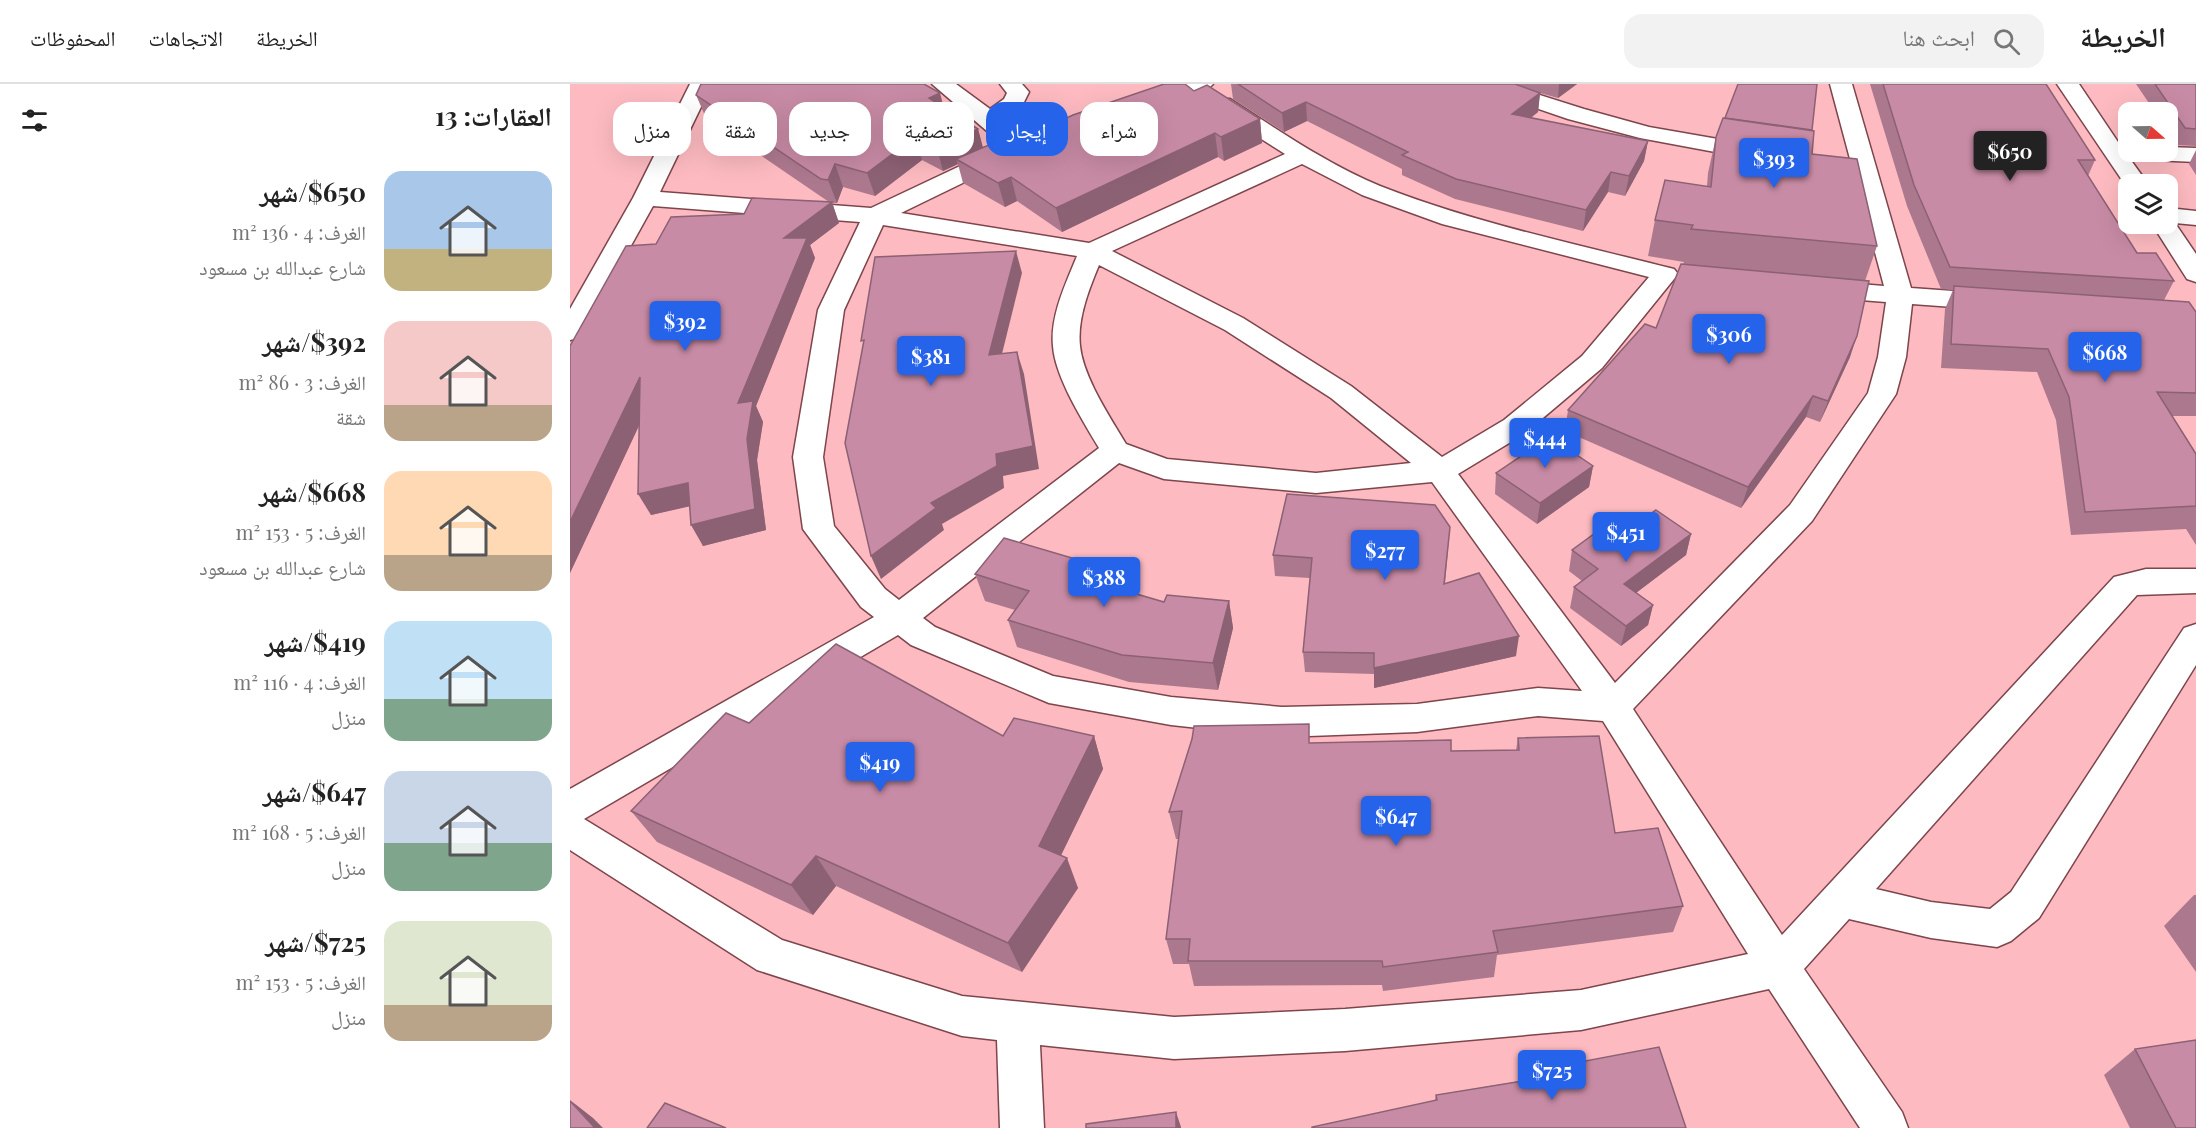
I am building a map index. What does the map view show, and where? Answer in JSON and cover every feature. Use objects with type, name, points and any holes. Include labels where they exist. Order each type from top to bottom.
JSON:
[{"type":"street","points":[[570,332],[645,198],[701,84]]},
{"type":"street","points":[[943,84],[986,117]]},
{"type":"street","points":[[1011,84],[1018,92],[1013,102]]},
{"type":"street","points":[[1484,84],[1576,114],[1647,133],[1775,154]]},
{"type":"street","points":[[1000,156],[875,216],[831,310],[807,457],[819,529],[873,598],[898,619],[924,636],[1049,689],[1171,711],[1282,722],[1418,718],[1538,702],[1613,707],[1801,513],[1882,394],[1892,357],[1900,296],[1852,163],[1841,84]]},
{"type":"street","points":[[2068,84],[2129,174]]},
{"type":"street","points":[[1148,102],[1198,85],[1302,155],[1370,190],[1451,219],[1677,275],[1592,362],[1514,427],[1440,471],[1316,483],[1164,469],[1115,451],[1093,413],[1066,347],[1076,290],[1092,251],[1302,155]]},
{"type":"street","points":[[2112,151],[2196,155]]},
{"type":"street","points":[[645,198],[875,216],[1092,251],[1234,324],[1341,392],[1440,471],[1613,707],[1779,967],[1886,1128]]},
{"type":"street","points":[[2178,216],[2196,218]]},
{"type":"street","points":[[2170,234],[2196,274]]},
{"type":"street","points":[[1794,286],[2018,304]]},
{"type":"street","points":[[570,808],[898,619],[1115,451]]},
{"type":"street","points":[[570,830],[771,956],[962,1016],[1174,1038],[1345,1030],[1581,1010],[1779,967],[2126,586],[2146,581],[2196,581]]},
{"type":"street","points":[[1842,899],[1931,920],[1996,928],[2025,905],[2196,637]]},
{"type":"street","points":[[1018,1022],[1022,1128]]},
{"type":"building","points":[[701,84],[924,84],[940,93],[929,98],[935,102],[883,102],[883,156],[890,156],[867,173],[835,164],[828,180],[821,179],[777,149],[777,102],[706,102],[696,95]]},
{"type":"building","points":[[1164,84],[1185,84],[1194,91],[1207,85],[1260,119],[1221,137],[1215,133],[1056,208],[1011,177],[998,183],[956,159],[963,156],[974,156],[974,151],[986,146],[986,156],[1068,156],[1068,117],[1080,113],[1080,156],[1158,156],[1158,102],[1111,102]]},
{"type":"building","points":[[1238,84],[1515,84],[1540,93],[1512,114],[1648,141],[1629,176],[1611,172],[1586,210],[1456,179],[1402,155],[1408,152],[1306,102],[1282,113]]},
{"type":"building","points":[[1738,84],[1817,84],[1812,130],[1725,118]]},
{"type":"building","points":[[1883,84],[2046,84],[2095,160],[2078,160],[2118,223],[2118,234],[2125,234],[2137,253],[2156,253],[2174,281],[1950,267],[1914,185]]},
{"type":"building","points":[[2155,84],[2196,84],[2196,129],[2185,128],[2178,118],[2178,102],[2167,102]]},
{"type":"building","points":[[1723,118],[1814,131],[1812,154],[1857,159],[1877,246],[1691,229],[1693,225],[1655,220],[1665,180],[1711,187],[1716,137]]},
{"type":"building","points":[[752,198],[832,202],[784,238],[807,238],[738,403],[753,401],[747,439],[755,509],[691,525],[688,483],[638,494],[640,377],[570,522],[570,346],[626,246],[656,244],[671,217],[744,214]]},
{"type":"building","points":[[1016,251],[989,355],[1017,352],[1033,446],[996,454],[997,466],[931,503],[936,508],[871,556],[845,443],[864,340],[861,341],[875,257]]},
{"type":"building","points":[[1681,264],[1869,281],[1857,336],[1828,401],[1813,396],[1748,487],[1568,410],[1645,324],[1656,328]]},
{"type":"building","points":[[1954,286],[2189,302],[2196,312],[2196,393],[2157,392],[2196,454],[2196,506],[2085,512],[2069,397],[2048,349],[1951,344]]},
{"type":"building","points":[[1546,434],[1593,466],[1540,503],[1496,473],[1536,446]]},
{"type":"building","points":[[1287,494],[1435,505],[1450,527],[1444,584],[1479,573],[1519,636],[1374,668],[1374,653],[1303,652],[1312,558],[1273,555]]},
{"type":"building","points":[[1656,510],[1691,534],[1624,584],[1653,605],[1626,626],[1574,587],[1598,569],[1572,550],[1609,523],[1623,534]]},
{"type":"building","points":[[1004,538],[1082,561],[1072,575],[1164,602],[1167,595],[1229,601],[1213,663],[1122,655],[1008,620],[1029,591],[975,574]]},
{"type":"building","points":[[836,644],[1003,736],[1014,718],[1094,736],[1039,846],[1067,858],[1008,943],[816,856],[791,885],[631,811],[726,713],[749,723]]},
{"type":"building","points":[[1309,724],[1309,743],[1451,740],[1451,751],[1519,750],[1518,738],[1599,736],[1615,833],[1658,828],[1683,906],[1493,931],[1498,952],[1383,967],[1382,961],[1188,961],[1190,939],[1166,939],[1182,811],[1169,812],[1194,726]]},
{"type":"building","points":[[2196,1040],[2196,1128],[2176,1128],[2135,1049]]},
{"type":"building","points":[[1659,1047],[1686,1128],[1312,1128],[1437,1100],[1436,1095],[1566,1074],[1564,1065]]},
{"type":"building","points":[[570,1101],[595,1128],[570,1128]]},
{"type":"building","points":[[665,1103],[726,1128],[647,1128]]},
{"type":"building","points":[[1176,1112],[1176,1128],[1086,1128],[1086,1124]]}]
